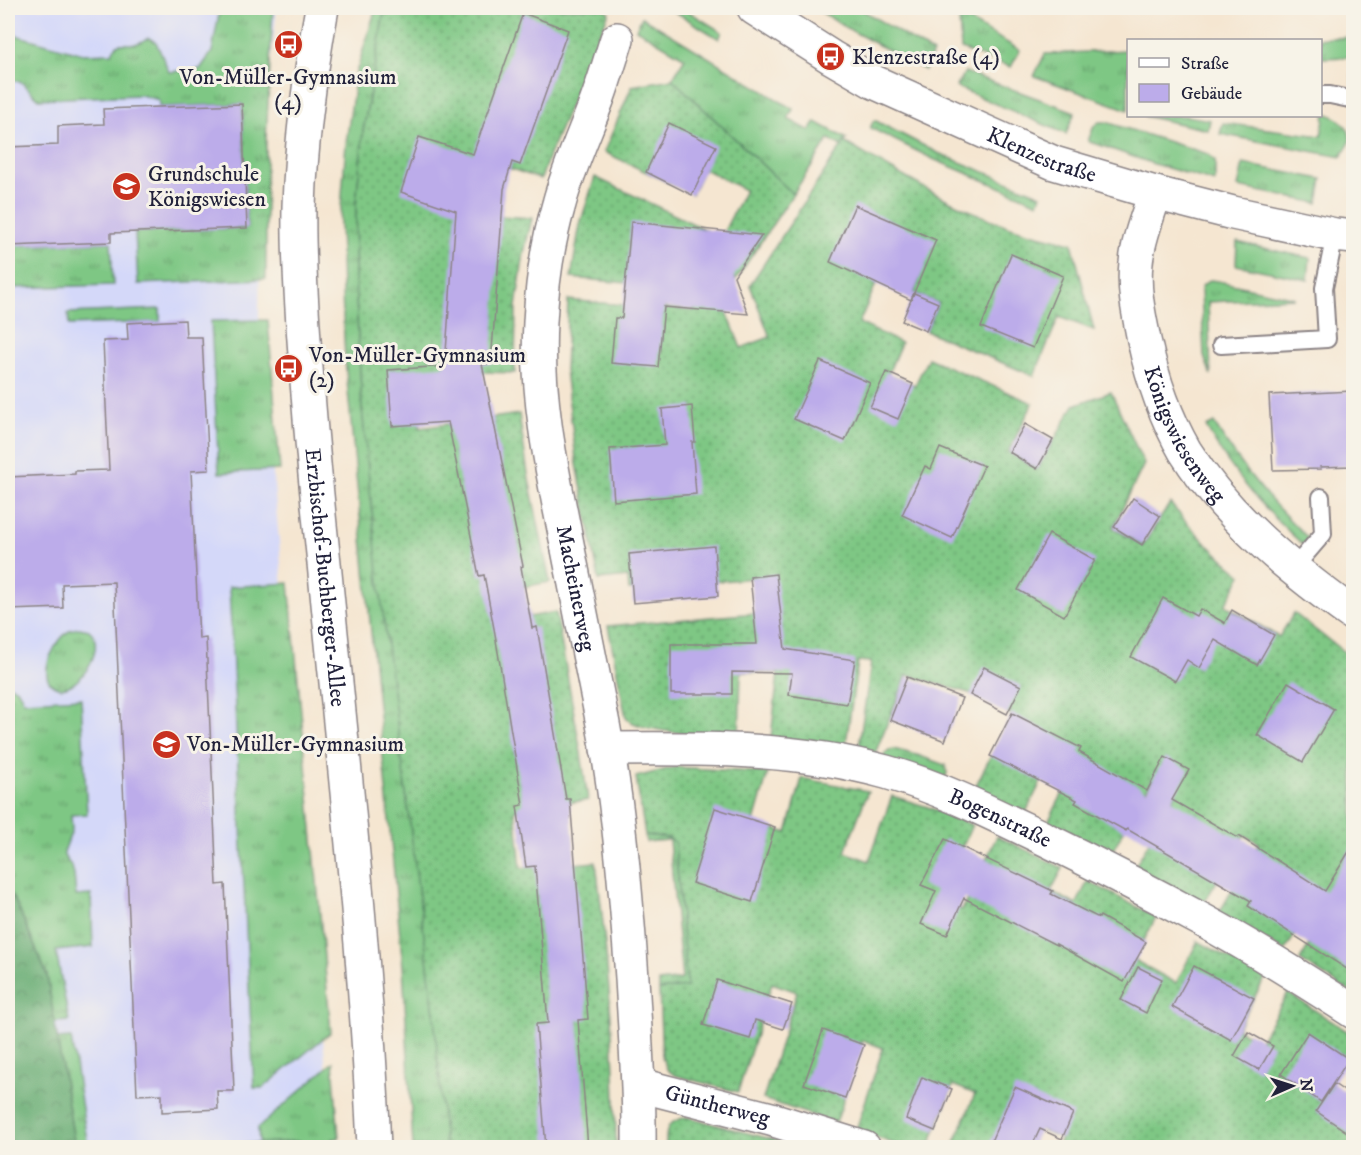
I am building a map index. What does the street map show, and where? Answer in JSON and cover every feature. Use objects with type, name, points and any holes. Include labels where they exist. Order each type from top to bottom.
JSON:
[{"type":"street","name":"Erzbischof-Buchberger-Allee","points":[[322,8],[302,150],[299,209],[300,288],[317,500],[363,958],[374,1148]]},
{"type":"street","name":"Klenzestraße","points":[[754,8],[874,82],[1054,163],[1218,209],[1344,236]]},
{"type":"street","name":"Macheinerweg","points":[[617,39],[597,102],[559,204],[542,288],[539,366],[551,463],[607,749],[618,827],[627,907],[639,1085],[639,1148]]},
{"type":"street","name":"Königswiesenweg","points":[[1155,193],[1135,265],[1139,317],[1149,363],[1161,398],[1184,448],[1201,475],[1259,539],[1293,569],[1353,615]]},
{"type":"street","name":"Bogenstraße","points":[[607,749],[685,748],[782,753],[885,772],[922,784],[992,813],[1203,920],[1353,1012]]},
{"type":"street","name":"Güntherweg","points":[[639,1085],[771,1119],[864,1148]]},
{"type":"lane","points":[[1322,95],[1353,100]]},
{"type":"lane","points":[[1221,345],[1327,339],[1324,288],[1344,236]]},
{"type":"lane","points":[[1293,569],[1323,534],[1322,497]]},
{"type":"shaded area","points":[[8,8],[277,8],[262,137],[259,315],[332,1139],[185,1147],[75,1147],[47,975],[8,889]]},
{"type":"green space","points":[[220,8],[273,8],[266,140],[266,279],[138,284],[135,232],[247,228],[242,104],[159,107],[159,100],[141,95],[39,99],[20,81],[8,81],[8,33],[83,54],[112,53],[118,44],[136,44],[149,38],[156,42],[169,72],[200,69],[212,52]]},
{"type":"green space","points":[[376,8],[385,8],[363,132],[356,204],[355,279],[362,408],[434,1013],[445,1147],[413,1147],[403,967],[345,360],[340,221],[346,143],[356,73]]},
{"type":"green space","points":[[385,8],[602,8],[609,12],[541,179],[419,138],[500,216],[532,218],[516,307],[515,373],[415,370],[420,428],[519,414],[528,474],[550,582],[523,587],[529,617],[556,612],[588,800],[515,810],[521,868],[596,862],[610,1004],[616,1147],[445,1147],[434,1013],[379,582],[362,408],[355,279],[356,204],[363,132]]},
{"type":"green space","points":[[669,8],[683,8],[722,32],[719,39]]},
{"type":"green space","points":[[815,8],[859,8],[933,53],[925,70],[843,26]]},
{"type":"green space","points":[[642,17],[793,109],[788,119],[810,131],[816,122],[847,139],[841,146],[829,139],[793,194],[672,79],[685,58],[636,29]]},
{"type":"green space","points":[[959,19],[966,19],[1020,50],[1011,67],[961,49]]},
{"type":"green space","points":[[1353,37],[1353,94],[1351,57],[1322,58],[1322,39],[1310,39]]},
{"type":"green space","points":[[1127,50],[1127,110],[1034,76],[1045,54]]},
{"type":"green space","points":[[965,72],[1075,112],[1066,134],[956,87]]},
{"type":"green space","points":[[672,79],[793,194],[728,291],[727,312],[741,348],[770,337],[750,285],[844,142],[923,187],[984,217],[1072,243],[1094,330],[1059,317],[1034,376],[926,331],[938,303],[914,293],[921,275],[886,261],[859,323],[901,343],[888,374],[915,385],[928,358],[1033,403],[1008,452],[1037,470],[1074,405],[1111,392],[1144,464],[1113,528],[1143,546],[1170,503],[1204,541],[1242,575],[1225,605],[1279,637],[1294,613],[1353,659],[1353,994],[1300,960],[1335,901],[1321,892],[1285,951],[1219,913],[1259,843],[1244,835],[1204,903],[1134,868],[1176,794],[1152,780],[1110,855],[1047,824],[1081,758],[1059,746],[1025,814],[973,791],[1012,715],[969,693],[907,675],[874,756],[858,753],[871,662],[858,661],[845,750],[771,738],[778,673],[741,672],[739,736],[662,730],[634,723],[626,718],[608,626],[757,613],[753,578],[629,590],[628,577],[599,580],[576,459],[565,370],[568,300],[694,311],[696,289],[571,278],[580,224],[595,177],[721,237],[745,190],[704,169],[692,194],[604,152],[632,86]]},
{"type":"green space","points":[[1325,113],[1340,120],[1349,133],[1349,144],[1341,157],[1220,134],[1223,123],[1321,136]]},
{"type":"green space","points":[[1149,117],[1193,117],[1210,120],[1208,130]]},
{"type":"green space","points":[[874,120],[938,153],[1041,195],[1038,203],[935,160],[870,128]]},
{"type":"green space","points":[[1099,122],[1106,122],[1208,154],[1215,161],[1215,182],[1088,141],[1094,126]]},
{"type":"green space","points":[[1243,164],[1322,179],[1318,203],[1238,187]]},
{"type":"green space","points":[[111,242],[113,285],[8,288],[8,246]]},
{"type":"green space","points":[[1237,242],[1310,258],[1308,280],[1236,265]]},
{"type":"green space","points":[[1210,280],[1295,298],[1208,302],[1211,375],[1204,356],[1201,289]]},
{"type":"green space","points":[[160,309],[160,322],[69,325],[68,313]]},
{"type":"green space","points":[[268,320],[280,470],[219,473],[211,321]]},
{"type":"green space","points":[[1214,423],[1257,484],[1308,538],[1303,545],[1262,504],[1227,460],[1206,427]]},
{"type":"green space","points":[[289,583],[331,1032],[263,1088],[254,1088],[229,587]]},
{"type":"green space","points":[[80,628],[89,630],[94,638],[93,658],[80,678],[71,685],[62,688],[53,685],[48,680],[47,673],[50,656],[66,634]]},
{"type":"green space","points":[[8,686],[18,690],[23,701],[81,698],[87,814],[71,815],[72,830],[64,856],[72,867],[76,896],[91,895],[93,947],[56,951],[69,1021],[54,1022],[47,975],[8,889]]},
{"type":"green space","points":[[893,749],[945,765],[947,773],[944,780],[883,759],[885,753]]},
{"type":"green space","points":[[675,767],[768,773],[754,822],[787,833],[802,778],[868,791],[845,852],[869,861],[892,796],[928,807],[972,825],[939,899],[962,910],[997,836],[1063,868],[1051,891],[1076,905],[1088,881],[1156,917],[1134,960],[1176,983],[1198,941],[1265,978],[1237,1029],[1260,1041],[1288,993],[1353,1035],[1353,1050],[1331,1084],[1353,1098],[1353,1147],[1056,1147],[1061,1138],[1024,1122],[1012,1147],[953,1147],[975,1094],[953,1085],[929,1147],[903,1147],[856,1130],[883,1048],[863,1040],[836,1123],[763,1099],[797,992],[772,983],[738,1092],[674,1075],[667,1069],[662,1057],[659,990],[687,987],[675,843],[669,838],[645,835],[636,777]]},
{"type":"green space","points":[[645,835],[670,838],[675,843],[687,987],[659,990],[659,982],[682,979],[669,840],[646,842]]},
{"type":"green space","points":[[8,889],[47,975],[75,1147],[8,1147]]},
{"type":"green space","points":[[71,1038],[88,1147],[75,1147],[57,1039]]},
{"type":"green space","points":[[333,1062],[339,1138],[332,1139],[332,1147],[301,1147],[300,1141],[259,1143],[258,1128]]},
{"type":"green space","points":[[687,1117],[801,1147],[666,1147],[667,1130],[671,1123]]},
{"type":"green space","points":[[300,1141],[301,1147],[185,1147]]},
{"type":"building","points":[[523,13],[568,30],[520,165],[512,162],[504,189],[491,364],[482,364],[523,566],[521,567],[532,628],[537,627],[566,799],[570,799],[588,1019],[578,1020],[588,1148],[546,1148],[536,1024],[548,1023],[535,866],[526,867],[517,806],[523,805],[495,634],[484,575],[479,576],[448,422],[392,426],[388,370],[445,366],[456,211],[401,192],[419,137],[473,154]]},
{"type":"building","name":"Grundschule Königswiesen","points":[[242,104],[247,228],[111,233],[111,242],[8,246],[8,147],[58,145],[58,126],[104,124],[103,109]]},
{"type":"building","points":[[669,123],[716,146],[692,195],[646,172]]},
{"type":"building","points":[[855,205],[936,240],[911,300],[830,262]]},
{"type":"building","points":[[631,222],[762,235],[734,276],[748,314],[664,307],[658,367],[611,363],[615,318],[622,318]]},
{"type":"building","points":[[1011,254],[1063,276],[1033,348],[981,327]]},
{"type":"building","points":[[914,293],[938,303],[926,331],[902,321]]},
{"type":"building","name":"Von-Müller-Gymnasium","points":[[185,320],[186,337],[202,337],[209,470],[191,471],[199,639],[206,638],[217,885],[225,884],[234,1091],[217,1091],[218,1109],[162,1112],[162,1094],[137,1095],[114,582],[62,584],[63,608],[8,610],[8,477],[109,470],[103,341],[128,340],[127,323]]},
{"type":"building","points":[[820,361],[870,383],[845,441],[794,419]]},
{"type":"building","points":[[886,372],[913,384],[898,419],[870,407]]},
{"type":"building","points":[[1353,391],[1353,466],[1273,470],[1269,395]]},
{"type":"building","points":[[692,406],[696,494],[614,501],[610,449],[665,445],[662,409]]},
{"type":"building","points":[[1025,424],[1053,440],[1037,469],[1009,452]]},
{"type":"building","points":[[940,448],[984,466],[952,538],[902,515],[925,466],[931,469]]},
{"type":"building","points":[[1133,498],[1160,516],[1142,545],[1114,527]]},
{"type":"building","points":[[1049,534],[1095,560],[1064,616],[1018,590]]},
{"type":"building","points":[[714,546],[718,596],[633,603],[629,554]]},
{"type":"building","points":[[776,574],[785,649],[855,660],[847,704],[789,695],[792,673],[732,672],[732,694],[671,694],[671,644],[757,644],[750,577]]},
{"type":"building","points":[[1163,598],[1196,616],[1200,609],[1225,623],[1232,610],[1274,635],[1257,665],[1215,640],[1199,668],[1187,660],[1175,681],[1131,657]]},
{"type":"building","points":[[984,667],[1021,686],[1007,714],[970,695]]},
{"type":"building","points":[[907,677],[962,698],[945,741],[890,720]]},
{"type":"building","points":[[1288,682],[1334,709],[1303,762],[1257,735]]},
{"type":"building","points":[[1012,713],[1081,748],[1079,752],[1147,791],[1165,757],[1189,770],[1172,800],[1238,838],[1239,836],[1325,891],[1353,845],[1353,973],[1248,906],[1251,901],[1127,829],[1126,831],[1075,803],[1077,800],[990,756]]},
{"type":"building","points":[[715,808],[775,827],[752,902],[692,883]]},
{"type":"building","points":[[945,839],[1053,891],[1051,894],[1099,918],[1100,916],[1146,942],[1124,982],[1056,944],[964,898],[947,935],[921,924],[936,891],[921,885]]},
{"type":"building","points":[[1194,966],[1254,998],[1231,1040],[1172,1007]]},
{"type":"building","points":[[1138,967],[1162,979],[1146,1013],[1121,1000]]},
{"type":"building","points":[[717,980],[792,1004],[783,1029],[755,1020],[750,1039],[703,1025]]},
{"type":"building","points":[[823,1030],[864,1045],[845,1098],[804,1084]]},
{"type":"building","points":[[1248,1032],[1273,1046],[1259,1070],[1234,1056]]},
{"type":"building","points":[[1308,1032],[1349,1059],[1321,1102],[1281,1074]]},
{"type":"building","points":[[922,1077],[952,1089],[935,1131],[906,1119]]},
{"type":"building","points":[[1334,1084],[1353,1097],[1353,1136],[1316,1111]]},
{"type":"building","points":[[1015,1087],[1073,1113],[1062,1139],[1040,1129],[1031,1148],[988,1148]]},
{"type":"place","name":"Von-Müller-Gymnasium (4)","points":[[288,45]]},
{"type":"place","name":"Klenzestraße (4)","points":[[831,57]]},
{"type":"place","name":"Grundschule Königswiesen","points":[[127,187]]},
{"type":"place","name":"Von-Müller-Gymnasium (2)","points":[[288,368]]},
{"type":"place","name":"Von-Müller-Gymnasium","points":[[166,744]]}]
